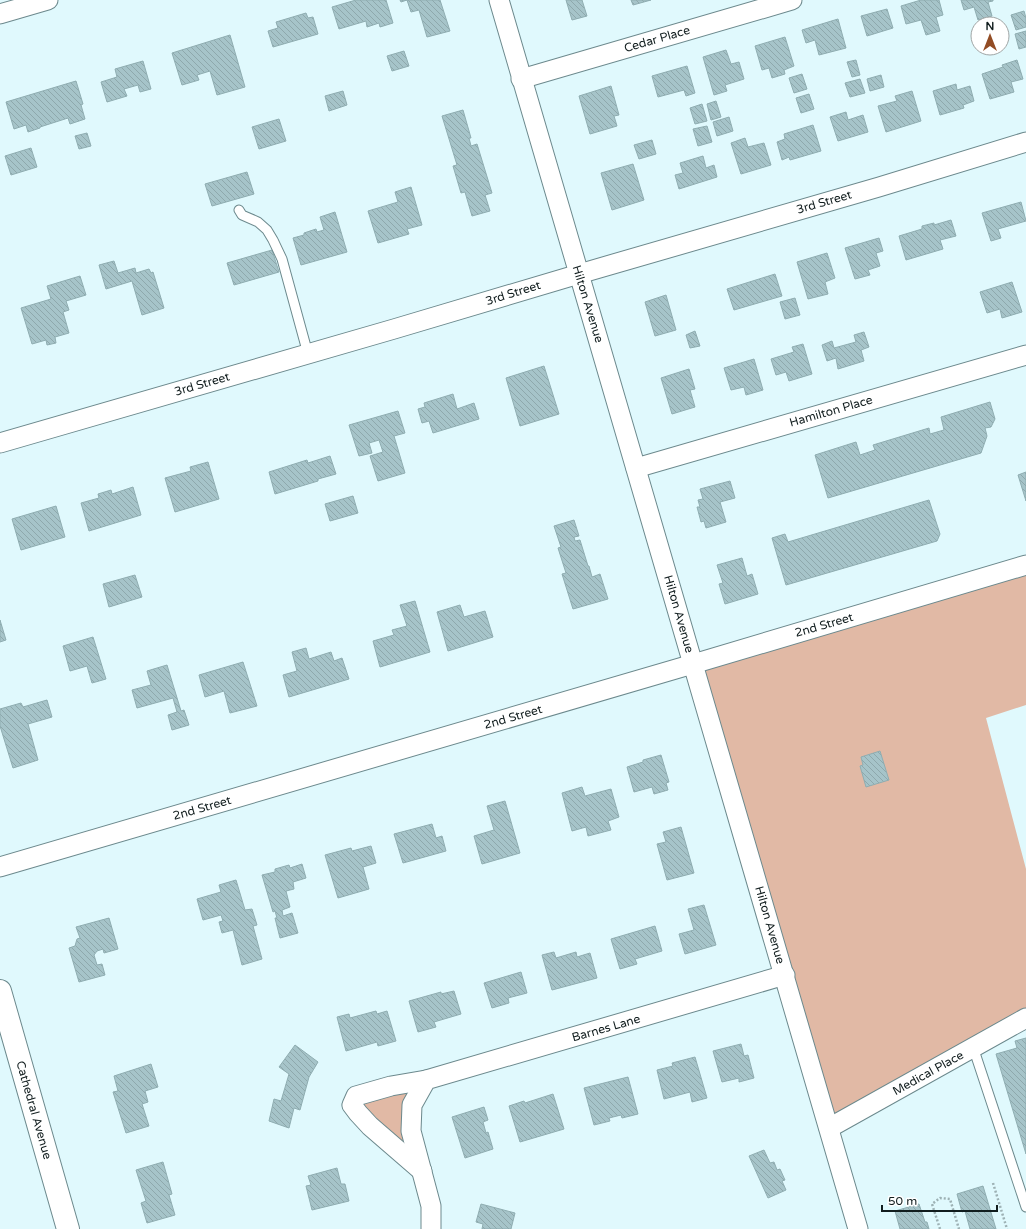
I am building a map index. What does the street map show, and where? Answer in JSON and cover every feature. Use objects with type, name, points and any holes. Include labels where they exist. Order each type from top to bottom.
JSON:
[{"type":"street","points":[[0,14],[48,0]]},
{"type":"street","name":"Hilton Avenue","points":[[499,0],[858,1229]]},
{"type":"street","name":"Cedar Place","points":[[522,79],[792,0]]},
{"type":"street","name":"3rd Street","points":[[0,443],[394,329],[1026,142]]},
{"type":"street","name":"Hamilton Place","points":[[636,468],[1026,355]]},
{"type":"street","name":"2nd Street","points":[[0,867],[1026,565]]},
{"type":"street","name":"Barnes Lane","points":[[422,1171],[370,1126],[358,1113],[352,1104],[356,1096],[391,1086],[426,1080],[785,976]]},
{"type":"street","name":"Cathedral Avenue","points":[[0,991],[68,1229]]},
{"type":"street","name":"Medical Place","points":[[829,1128],[1026,1018]]},
{"type":"street","points":[[426,1080],[412,1105],[411,1131],[431,1206],[431,1229]]},
{"type":"lane","points":[[239,210],[242,216],[258,222],[267,230],[274,240],[282,259],[308,354]]},
{"type":"lane","points":[[974,1047],[1026,1207]]},
{"type":"path","points":[[993,1183],[1007,1229]]},
{"type":"path","points":[[940,1229],[932,1204],[940,1198],[950,1199],[959,1229]]},
{"type":"shaded area","points":[[1026,566],[1026,705],[986,718],[1026,869],[1026,1018],[829,1128],[697,663]]},
{"type":"shaded area","points":[[426,1080],[412,1105],[422,1171],[370,1126],[356,1096]]},
{"type":"building","points":[[356,0],[386,0],[393,23],[380,27],[379,23],[367,27],[366,21],[339,29],[332,7]]},
{"type":"building","points":[[407,0],[440,0],[450,31],[427,37],[419,10],[411,12]]},
{"type":"building","points":[[566,0],[582,0],[587,16],[572,20]]},
{"type":"building","points":[[631,0],[651,0],[633,5]]},
{"type":"building","points":[[921,0],[939,0],[943,15],[936,17],[940,31],[926,35],[921,20],[906,24],[901,6]]},
{"type":"building","points":[[961,0],[993,0],[988,2],[992,16],[977,16],[974,7],[964,10]]},
{"type":"building","points":[[887,9],[893,28],[867,36],[861,16]]},
{"type":"building","points":[[1024,11],[1026,27],[1016,30],[1011,15]]},
{"type":"building","points":[[306,13],[308,18],[313,17],[318,34],[273,47],[268,31],[278,28],[276,22]]},
{"type":"building","points":[[838,19],[846,48],[819,55],[815,40],[806,43],[802,30]]},
{"type":"building","points":[[1026,31],[1026,47],[1019,49],[1015,34]]},
{"type":"building","points":[[230,35],[245,87],[217,95],[210,71],[197,75],[199,80],[182,85],[172,53]]},
{"type":"building","points":[[785,37],[794,66],[784,70],[785,74],[772,78],[769,68],[762,70],[755,46]]},
{"type":"building","points":[[726,50],[731,64],[739,62],[744,79],[725,85],[727,91],[714,95],[703,57]]},
{"type":"building","points":[[404,51],[409,66],[392,71],[387,56]]},
{"type":"building","points":[[856,60],[860,75],[852,77],[847,62]]},
{"type":"building","points":[[1017,60],[1023,79],[1011,82],[1014,92],[990,99],[982,74],[1003,67],[1002,65]]},
{"type":"building","points":[[143,61],[151,89],[140,92],[138,85],[124,89],[127,96],[107,102],[101,82],[117,77],[115,69]]},
{"type":"building","points":[[687,66],[695,93],[686,96],[684,90],[658,97],[652,76]]},
{"type":"building","points":[[802,74],[807,89],[794,93],[789,78]]},
{"type":"building","points":[[881,75],[884,87],[870,91],[867,79]]},
{"type":"building","points":[[860,79],[865,93],[850,97],[845,83]]},
{"type":"building","points":[[76,81],[83,104],[81,105],[85,119],[70,124],[68,118],[28,132],[26,125],[14,129],[6,102]]},
{"type":"building","points":[[956,84],[957,90],[970,86],[974,101],[963,105],[964,108],[940,115],[933,91]]},
{"type":"building","points":[[611,86],[619,115],[614,116],[617,126],[590,134],[579,96]]},
{"type":"building","points":[[343,91],[347,105],[329,111],[325,96]]},
{"type":"building","points":[[912,91],[921,121],[886,132],[878,106],[897,101],[895,96]]},
{"type":"building","points":[[809,94],[814,109],[801,113],[796,98]]},
{"type":"building","points":[[716,101],[721,117],[711,120],[707,104]]},
{"type":"building","points":[[702,104],[707,121],[695,124],[690,108]]},
{"type":"building","points":[[463,110],[471,138],[469,138],[471,146],[477,144],[492,193],[485,195],[490,211],[472,216],[465,192],[461,193],[453,166],[457,165],[442,116]]},
{"type":"building","points":[[846,112],[848,120],[863,115],[868,132],[838,141],[830,117]]},
{"type":"building","points":[[729,117],[733,131],[717,136],[713,122]]},
{"type":"building","points":[[279,119],[286,141],[259,149],[252,127]]},
{"type":"building","points":[[813,125],[821,151],[790,160],[789,157],[782,160],[777,142],[785,139],[784,134]]},
{"type":"building","points":[[707,126],[712,142],[698,146],[693,129]]},
{"type":"building","points":[[87,133],[91,146],[79,149],[75,136]]},
{"type":"building","points":[[745,138],[748,147],[764,143],[771,165],[741,174],[731,143]]},
{"type":"building","points":[[652,140],[656,154],[639,159],[634,145]]},
{"type":"building","points":[[31,148],[37,167],[11,175],[5,156]]},
{"type":"building","points":[[703,156],[706,168],[714,165],[717,177],[679,189],[675,175],[683,173],[680,163]]},
{"type":"building","points":[[633,164],[644,200],[612,210],[601,173]]},
{"type":"building","points":[[247,172],[254,194],[212,206],[205,184]]},
{"type":"building","points":[[411,187],[422,225],[407,229],[409,234],[378,243],[368,211],[398,202],[395,192]]},
{"type":"building","points":[[1021,202],[1026,221],[998,229],[1001,238],[991,241],[982,213]]},
{"type":"building","points":[[335,212],[347,252],[301,265],[293,238],[304,235],[304,233],[316,229],[317,232],[324,230],[320,217]]},
{"type":"building","points":[[951,220],[956,236],[940,240],[943,249],[906,260],[899,236],[922,229],[922,226],[934,223],[934,225]]},
{"type":"building","points":[[879,238],[883,251],[876,253],[880,266],[868,270],[870,275],[855,279],[845,248]]},
{"type":"building","points":[[272,250],[279,272],[234,285],[227,263]]},
{"type":"building","points":[[827,253],[835,278],[825,282],[828,294],[808,299],[797,262]]},
{"type":"building","points":[[114,261],[118,273],[135,268],[136,273],[149,269],[151,273],[153,272],[164,308],[142,315],[132,281],[106,289],[99,265]]},
{"type":"building","points":[[775,274],[782,296],[734,310],[727,289]]},
{"type":"building","points":[[80,276],[86,295],[66,301],[69,310],[63,312],[69,333],[55,337],[56,343],[47,345],[46,340],[32,344],[21,308],[51,299],[47,286]]},
{"type":"building","points":[[1012,282],[1022,312],[1002,318],[1000,309],[987,313],[980,292]]},
{"type":"building","points":[[666,295],[676,330],[655,336],[645,302]]},
{"type":"building","points":[[795,298],[800,315],[785,319],[780,302]]},
{"type":"building","points":[[695,331],[700,346],[690,348],[686,335]]},
{"type":"building","points":[[864,332],[869,347],[861,350],[864,361],[838,369],[836,358],[827,361],[822,345],[832,341],[834,348],[856,342],[854,335]]},
{"type":"building","points":[[803,344],[812,374],[789,381],[786,372],[776,375],[771,359],[794,352],[792,347]]},
{"type":"building","points":[[754,359],[763,390],[746,395],[744,387],[731,390],[724,368]]},
{"type":"building","points":[[544,366],[559,414],[520,426],[506,378]]},
{"type":"building","points":[[689,369],[695,389],[690,390],[695,407],[672,414],[661,378]]},
{"type":"building","points":[[453,394],[457,409],[474,403],[479,419],[433,433],[429,421],[422,423],[418,409],[425,407],[424,403]]},
{"type":"building","points":[[990,402],[995,419],[991,427],[985,428],[987,436],[981,453],[828,498],[815,455],[856,442],[860,455],[875,450],[873,445],[929,428],[930,434],[944,430],[941,417]]},
{"type":"building","points":[[398,411],[405,433],[394,436],[405,473],[378,481],[370,456],[383,452],[379,440],[369,443],[372,453],[359,456],[349,425]]},
{"type":"building","points":[[330,456],[336,474],[275,494],[269,472],[307,460],[308,463]]},
{"type":"building","points":[[208,462],[219,499],[175,512],[165,478],[191,471],[190,467]]},
{"type":"building","points":[[1026,472],[1026,501],[1018,475]]},
{"type":"building","points":[[730,481],[735,498],[720,502],[726,522],[706,528],[704,521],[701,522],[697,507],[700,507],[698,500],[703,499],[700,489]]},
{"type":"building","points":[[133,487],[141,515],[89,531],[81,503],[99,498],[98,494],[111,490],[112,494]]},
{"type":"building","points":[[353,496],[358,513],[330,521],[325,504]]},
{"type":"building","points":[[929,500],[940,534],[937,541],[786,585],[772,538],[785,534],[788,542]]},
{"type":"building","points":[[56,506],[65,537],[21,550],[12,519]]},
{"type":"building","points":[[574,520],[579,536],[574,537],[575,541],[580,540],[592,577],[600,574],[608,599],[573,609],[562,574],[566,573],[558,548],[561,547],[554,526]]},
{"type":"building","points":[[742,558],[747,576],[752,574],[758,594],[725,604],[719,584],[723,583],[717,565]]},
{"type":"building","points":[[135,575],[142,597],[109,607],[103,584]]},
{"type":"building","points":[[415,601],[430,652],[380,667],[373,641],[394,635],[392,630],[407,626],[400,605]]},
{"type":"building","points":[[460,605],[464,617],[485,611],[493,637],[448,651],[437,612]]},
{"type":"building","points":[[0,620],[6,640],[0,642]]},
{"type":"building","points":[[93,637],[106,679],[92,683],[87,666],[70,671],[63,646]]},
{"type":"building","points":[[306,648],[309,659],[331,652],[334,661],[342,658],[349,679],[289,697],[283,675],[297,671],[292,652]]},
{"type":"building","points":[[243,662],[257,706],[230,713],[224,691],[205,697],[199,675]]},
{"type":"building","points":[[167,665],[181,711],[184,710],[189,725],[172,730],[168,715],[177,712],[173,698],[137,708],[132,690],[151,685],[147,671]]},
{"type":"building","points":[[47,700],[52,717],[28,724],[38,760],[13,768],[0,726],[0,709],[21,703],[23,707]]},
{"type":"building","points":[[880,751],[889,780],[866,787],[860,766],[863,765],[861,757]]},
{"type":"building","points":[[661,755],[669,782],[666,783],[668,790],[654,794],[652,787],[634,792],[627,767],[643,762],[643,760]]},
{"type":"building","points":[[582,787],[585,796],[611,789],[619,817],[608,821],[611,830],[588,836],[586,827],[572,831],[562,793]]},
{"type":"building","points":[[505,801],[520,853],[482,864],[474,836],[494,830],[487,806]]},
{"type":"building","points":[[432,824],[436,838],[442,836],[446,851],[403,863],[394,834]]},
{"type":"building","points":[[681,827],[694,873],[667,880],[657,844],[666,842],[663,832]]},
{"type":"building","points":[[371,846],[376,863],[363,867],[369,889],[338,898],[325,855],[351,848],[352,851]]},
{"type":"building","points":[[302,864],[306,878],[293,882],[294,889],[286,891],[290,907],[282,910],[283,916],[292,913],[298,933],[280,938],[275,918],[277,918],[275,911],[273,912],[262,875],[275,872],[275,869],[289,865],[290,868]]},
{"type":"building","points":[[236,880],[245,910],[252,909],[257,925],[253,926],[262,959],[242,965],[233,930],[222,933],[219,922],[223,921],[221,915],[203,920],[197,899],[221,892],[219,885]]},
{"type":"building","points":[[704,905],[716,945],[685,954],[679,934],[694,930],[688,909]]},
{"type":"building","points":[[109,918],[118,949],[104,953],[103,949],[97,951],[94,955],[97,965],[102,964],[105,975],[79,982],[69,948],[75,946],[77,939],[80,938],[76,927]]},
{"type":"building","points":[[655,926],[662,951],[635,959],[637,964],[620,969],[611,939]]},
{"type":"building","points":[[554,952],[556,958],[576,952],[577,957],[590,953],[597,978],[552,990],[542,955]]},
{"type":"building","points":[[521,972],[527,993],[508,998],[509,1003],[492,1008],[484,983]]},
{"type":"building","points":[[454,991],[461,1014],[434,1022],[436,1027],[418,1032],[409,1001],[441,992],[441,994]]},
{"type":"building","points":[[376,1011],[377,1014],[387,1011],[396,1041],[378,1046],[377,1042],[346,1051],[337,1017],[349,1014],[350,1018]]},
{"type":"building","points":[[1026,1038],[1026,1154],[996,1054],[1017,1048],[1015,1041]]},
{"type":"building","points":[[741,1044],[744,1056],[748,1055],[754,1078],[739,1082],[739,1078],[722,1082],[713,1051]]},
{"type":"building","points":[[295,1045],[318,1062],[309,1077],[300,1110],[294,1108],[289,1128],[269,1121],[274,1099],[281,1101],[289,1074],[279,1067]]},
{"type":"building","points":[[695,1057],[707,1098],[692,1102],[690,1092],[664,1099],[657,1070],[673,1066],[672,1063]]},
{"type":"building","points":[[151,1064],[158,1087],[145,1091],[148,1102],[142,1104],[149,1126],[126,1133],[113,1092],[118,1091],[114,1076]]},
{"type":"building","points":[[628,1077],[638,1114],[622,1118],[621,1115],[609,1118],[610,1121],[594,1125],[584,1088]]},
{"type":"building","points":[[553,1094],[564,1129],[520,1142],[509,1106],[524,1101],[525,1103]]},
{"type":"building","points":[[484,1107],[488,1120],[483,1122],[486,1133],[488,1132],[493,1149],[465,1158],[452,1117]]},
{"type":"building","points":[[764,1150],[770,1163],[774,1162],[777,1170],[780,1169],[785,1180],[782,1181],[786,1190],[768,1198],[749,1156]]},
{"type":"building","points":[[163,1162],[172,1194],[169,1195],[175,1215],[147,1223],[141,1203],[146,1201],[136,1170]]},
{"type":"building","points":[[337,1168],[341,1184],[345,1184],[349,1201],[312,1210],[306,1186],[311,1185],[308,1176]]},
{"type":"building","points":[[983,1186],[996,1229],[970,1229],[965,1211],[962,1212],[957,1194]]},
{"type":"building","points":[[481,1204],[515,1213],[511,1229],[482,1229],[483,1224],[476,1222]]},
{"type":"building","points":[[919,1204],[929,1229],[900,1229],[895,1211]]}]
